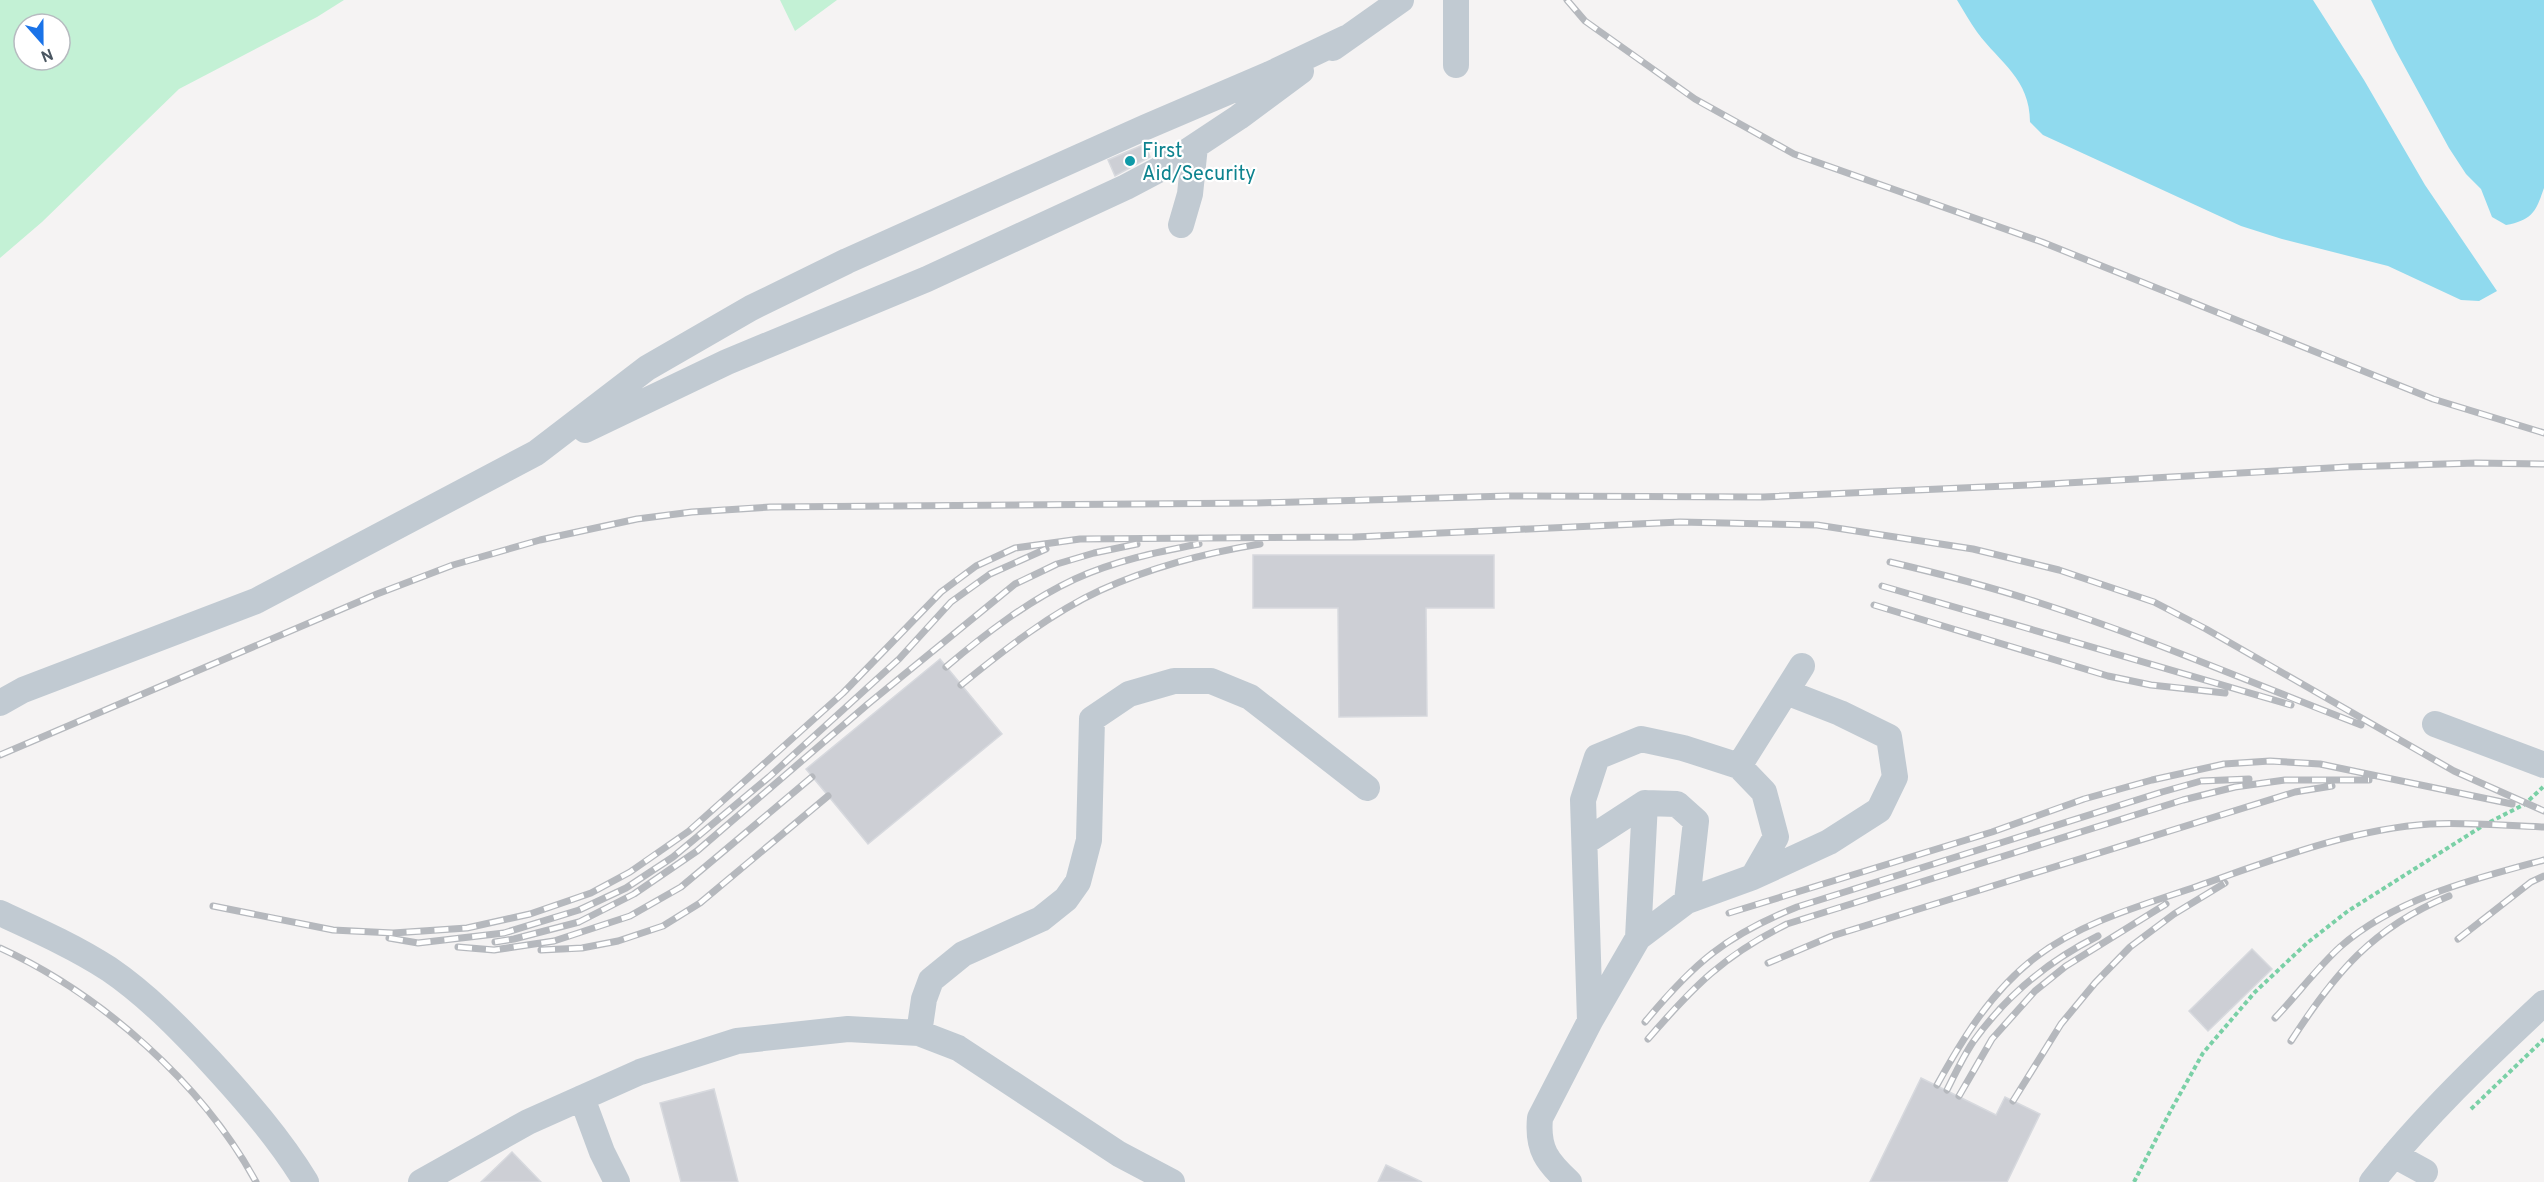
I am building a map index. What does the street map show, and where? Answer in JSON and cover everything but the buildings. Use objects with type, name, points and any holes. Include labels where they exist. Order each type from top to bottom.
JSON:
[{"type":"street","points":[[0,703],[23,690],[256,601],[535,454],[727,362],[927,279],[1126,187],[1162,168],[1239,117],[1401,0]]},
{"type":"street","points":[[1456,0],[1456,65]]},
{"type":"street","points":[[535,454],[647,368],[751,308],[847,261],[1270,74],[1346,38]]},
{"type":"street","points":[[1181,225],[1190,194],[1195,146]]},
{"type":"street","points":[[1739,766],[1802,666]]},
{"type":"street","points":[[919,1034],[924,999],[932,980],[963,954],[1041,919],[1066,899],[1078,882],[1089,840],[1092,719],[1129,694],[1174,681],[1211,681],[1250,697],[1367,788]]},
{"type":"street","points":[[1569,1182],[1549,1164],[1538,1137],[1539,1118],[1590,1021],[1638,938],[1687,901],[1753,877],[1829,842],[1880,810],[1895,777],[1889,737],[1840,713],[1786,692]]},
{"type":"street","points":[[2435,724],[2544,765]]},
{"type":"street","points":[[1590,1021],[1583,800],[1597,757],[1641,739],[1683,748],[1739,766],[1764,792],[1776,837],[1753,877]]},
{"type":"street","points":[[1584,842],[1645,803],[1677,804],[1696,821],[1687,901]]},
{"type":"street","points":[[1638,938],[1645,803]]},
{"type":"street","points":[[0,912],[67,945],[108,969],[140,992],[177,1026],[260,1118],[306,1182]]},
{"type":"street","points":[[2372,1182],[2394,1155],[2496,1048],[2544,1003]]},
{"type":"street","points":[[421,1182],[528,1122],[640,1072],[737,1041],[848,1029],[919,1034],[958,1048],[1119,1154],[1172,1182]]},
{"type":"street","points":[[582,1098],[602,1152],[618,1182]]},
{"type":"street","points":[[2394,1155],[2425,1172]]},
{"type":"path","points":[[2134,1182],[2203,1053],[2255,992],[2307,942],[2348,911],[2484,825],[2524,804],[2544,786]]},
{"type":"path","points":[[2471,1109],[2544,1039]]},
{"type":"green space","points":[[0,0],[344,0],[317,17],[179,89],[42,222],[0,258]]},
{"type":"green space","points":[[780,0],[837,0],[795,31]]},
{"type":"water","points":[[1957,0],[2313,0],[2364,80],[2425,185],[2497,291],[2479,301],[2461,300],[2388,266],[2241,226],[2043,135],[2030,122],[2025,94],[2012,72],[1977,32]]},
{"type":"water","points":[[2371,0],[2544,0],[2544,188],[2536,208],[2528,217],[2506,225],[2492,217],[2481,189],[2466,174],[2449,148]]},
{"type":"railway","points":[[1567,0],[1585,21],[1695,99],[1794,154],[2042,242],[2433,399],[2544,433]]},
{"type":"railway","points":[[0,755],[377,594],[453,565],[540,540],[637,519],[692,512],[770,507],[1257,503],[1508,496],[1763,497],[2347,467],[2476,463],[2544,464]]},
{"type":"railway","points":[[213,906],[333,930],[393,933],[467,928],[530,914],[591,893],[630,872],[689,831],[843,693],[941,592],[976,566],[1015,548],[1080,539],[1355,537],[1680,522],[1817,525],[1973,549],[2059,570],[2154,602],[2206,629],[2454,771],[2544,811]]},
{"type":"railway","points":[[495,942],[579,922],[634,894],[697,851],[868,704],[1015,584],[1057,564],[1137,544]]},
{"type":"railway","points":[[946,667],[1008,618],[1075,579],[1120,562],[1199,544]]},
{"type":"railway","points":[[961,685],[1046,621],[1101,590],[1140,574],[1179,562],[1260,544]]},
{"type":"railway","points":[[389,938],[418,943],[504,933],[579,910],[626,888],[673,857],[769,777],[899,659],[951,602],[990,574],[1046,549]]},
{"type":"railway","points":[[1890,562],[1984,586],[2081,617],[2361,725]]},
{"type":"railway","points":[[1882,586],[2291,705]]},
{"type":"railway","points":[[1874,605],[2108,676],[2151,685],[2225,693]]},
{"type":"railway","points":[[1729,913],[1992,832],[2084,799],[2152,780],[2224,764],[2270,761],[2320,764],[2512,804]]},
{"type":"railway","points":[[458,947],[494,950],[554,941],[630,916],[681,887],[812,777]]},
{"type":"railway","points":[[1645,1022],[1679,983],[1712,953],[1750,929],[1797,907],[2162,792],[2201,781],[2249,779]]},
{"type":"railway","points":[[1648,1039],[1680,1003],[1727,960],[1787,924],[2183,800],[2235,787],[2285,780],[2369,780]]},
{"type":"railway","points":[[1768,963],[1832,936],[2295,792],[2332,786]]},
{"type":"railway","points":[[541,950],[582,948],[618,941],[663,926],[700,903],[828,796]]},
{"type":"railway","points":[[1937,1085],[1968,1033],[2006,984],[2054,944],[2094,924],[2135,907],[2283,856],[2371,832],[2430,824],[2544,827]]},
{"type":"railway","points":[[2275,1018],[2340,947],[2386,915],[2437,892],[2544,860]]},
{"type":"railway","points":[[2458,939],[2531,882],[2544,876]]},
{"type":"railway","points":[[2013,1101],[2061,1024],[2095,983],[2130,947],[2174,914],[2225,883]]},
{"type":"railway","points":[[2291,1041],[2323,994],[2358,955],[2398,923],[2449,896]]},
{"type":"railway","points":[[1959,1096],[1992,1039],[2035,991],[2066,966],[2166,904]]},
{"type":"railway","points":[[1947,1090],[1973,1042],[1999,1010],[2045,968],[2098,936]]},
{"type":"railway","points":[[0,948],[38,967],[75,990],[111,1016],[146,1046],[208,1111],[234,1146],[256,1182]]},
{"type":"place","name":"First Aid/Security","points":[[1130,161]]}]
